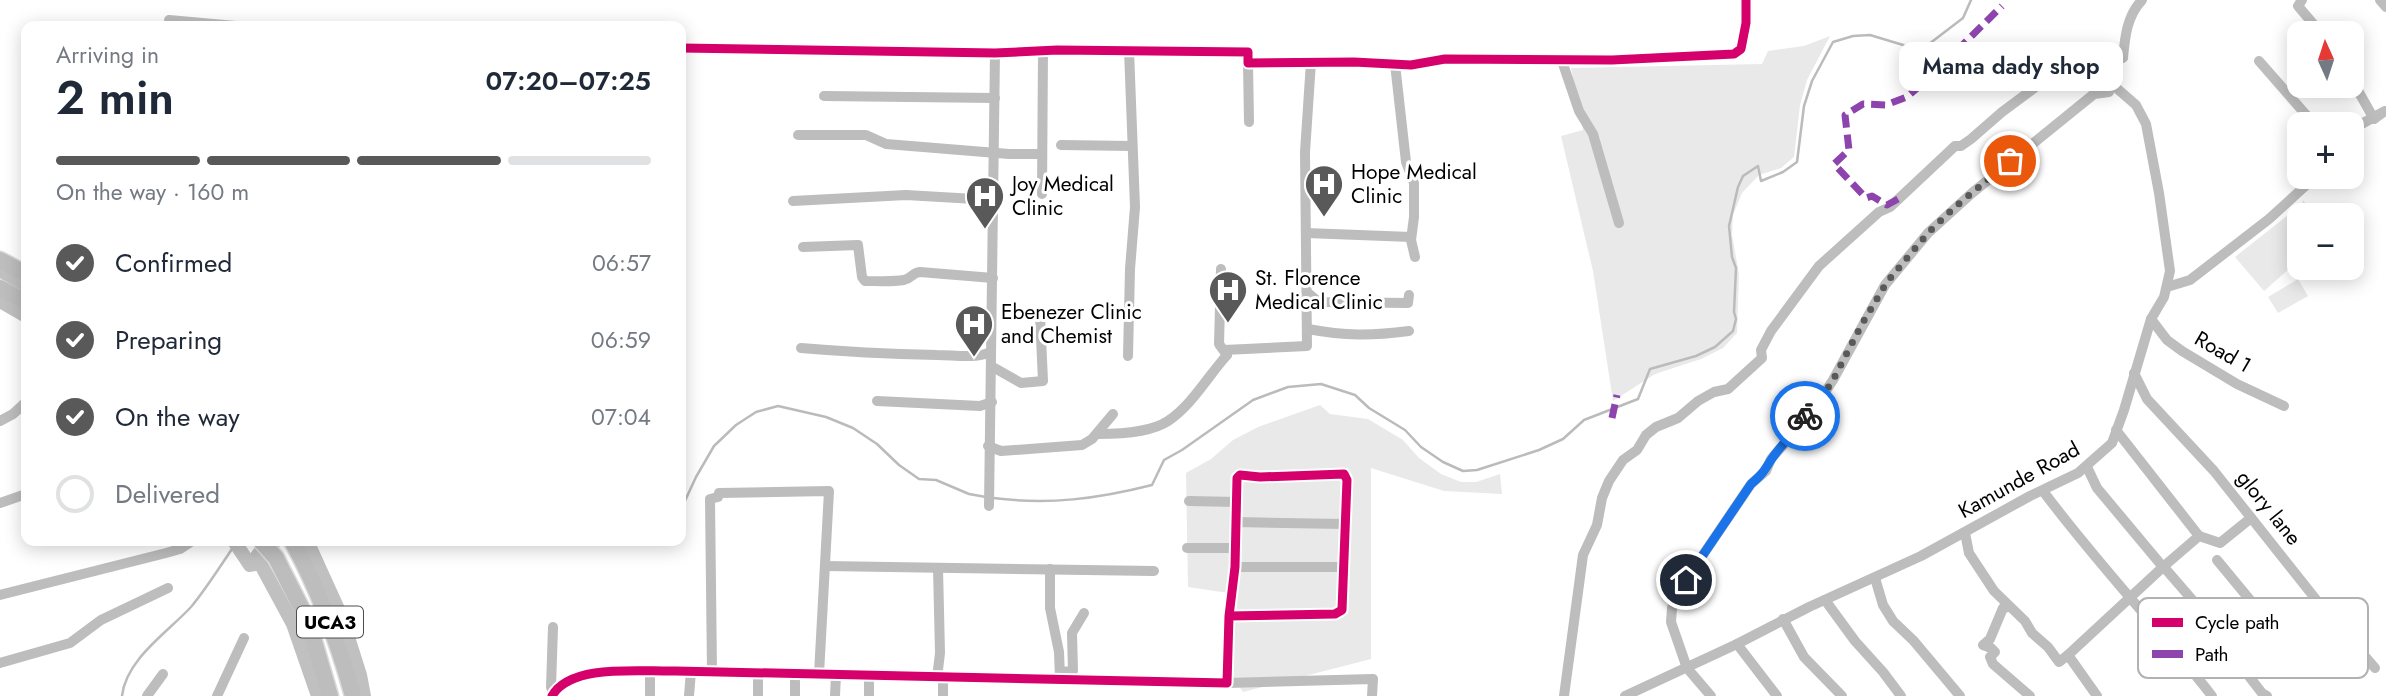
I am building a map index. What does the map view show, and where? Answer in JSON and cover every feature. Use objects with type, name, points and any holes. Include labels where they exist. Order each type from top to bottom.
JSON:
[{"type":"main road","points":[[0,260],[21,271]]},
{"type":"main road","points":[[0,270],[21,282]]},
{"type":"main road","points":[[0,288],[21,299]]},
{"type":"main road","points":[[0,301],[21,313]]},
{"type":"main road","name":"UCA3","points":[[238,546],[255,564],[293,624],[318,696]]},
{"type":"main road","name":"UCA3","points":[[265,546],[286,576],[308,621],[330,696]]},
{"type":"main road","name":"UCA3","points":[[295,546],[328,615],[352,696]]},
{"type":"main road","name":"UCA3","points":[[309,546],[342,618],[364,696]]},
{"type":"street","points":[[1248,64],[1311,62],[1411,65],[1445,59],[1562,61],[1734,54],[1741,49],[1746,23],[1746,0]]},
{"type":"street","points":[[2113,51],[2123,58],[2130,5],[2142,0]]},
{"type":"street","points":[[2302,0],[2298,6],[2311,21]]},
{"type":"street","points":[[2379,0],[2386,7]]},
{"type":"street","points":[[169,20],[180,21]]},
{"type":"street","points":[[686,48],[995,53],[1043,50],[1248,52],[1249,122]]},
{"type":"street","points":[[1564,696],[1583,555],[1597,525],[1602,498],[1609,481],[1623,460],[1637,450],[1646,435],[1656,427],[1678,418],[1714,392],[1728,389],[1752,369],[1762,358],[1761,349],[1771,331],[1826,259],[1879,212],[1894,204],[1955,146],[1961,146],[1974,136],[2081,48],[2097,48],[2107,56],[2113,51]]},
{"type":"street","points":[[1042,194],[1043,50]]},
{"type":"street","points":[[1128,356],[1130,269],[1135,208],[1129,50]]},
{"type":"street","points":[[1711,696],[1687,668],[1671,622],[1672,608],[1677,596],[1751,484],[1766,471],[1771,459],[1801,425],[1804,417],[1814,409],[1885,285],[1928,233],[1972,193],[2094,94],[2109,92],[2106,79],[2113,51]]},
{"type":"street","points":[[988,505],[988,446],[992,402],[995,53]]},
{"type":"street","points":[[1562,61],[1579,111],[1593,134],[1619,223]]},
{"type":"street","points":[[2259,61],[2304,112]]},
{"type":"street","points":[[1225,353],[1307,346],[1305,152],[1311,62]]},
{"type":"street","points":[[1395,64],[1406,162],[1414,183],[1411,237],[1415,257]]},
{"type":"street","name":"Kamunde Road","points":[[1625,696],[1965,533],[2087,467],[2112,443],[2151,319],[2164,298],[2170,271],[2146,124],[2136,105],[2106,79]]},
{"type":"street","points":[[824,96],[995,98]]},
{"type":"street","points":[[2362,98],[2374,119]]},
{"type":"street","points":[[2374,119],[2386,110]]},
{"type":"street","points":[[2364,123],[2385,111],[2374,119]]},
{"type":"street","points":[[798,135],[866,135],[886,144],[1009,155],[1042,154]]},
{"type":"street","points":[[1061,145],[1132,146]]},
{"type":"street","points":[[2167,288],[2190,280],[2269,219],[2302,189]]},
{"type":"street","points":[[793,201],[906,195],[992,200]]},
{"type":"street","points":[[1306,233],[1411,237]]},
{"type":"street","points":[[803,247],[858,245],[862,277],[865,281],[907,279],[920,272],[993,278]]},
{"type":"street","points":[[1221,269],[1219,344],[1225,353]]},
{"type":"street","points":[[1308,293],[1319,302],[1408,303],[1409,295]]},
{"type":"street","points":[[991,366],[1021,383],[1042,381],[1040,316]]},
{"type":"street","name":"Road 1","points":[[2151,319],[2167,341],[2182,351],[2237,384],[2284,406]]},
{"type":"street","points":[[1308,329],[1370,336],[1409,331]]},
{"type":"street","points":[[1098,434],[1118,434],[1165,423],[1176,415],[1225,353],[1268,342],[1294,343]]},
{"type":"street","points":[[801,348],[885,355],[967,356],[991,352]]},
{"type":"street","name":"glory lane","points":[[2134,373],[2147,399],[2214,471],[2315,598]]},
{"type":"street","points":[[877,401],[980,406],[992,402]]},
{"type":"street","points":[[0,421],[21,407]]},
{"type":"street","points":[[988,446],[1001,451],[1082,445],[1092,439],[1113,414]]},
{"type":"street","points":[[2116,430],[2200,536],[2220,542],[2251,518]]},
{"type":"street","points":[[2087,467],[2096,488],[2190,598]]},
{"type":"street","points":[[1227,683],[1229,616],[1235,567],[1237,478],[1240,475],[1260,477],[1344,474],[1347,480],[1342,610],[1338,613],[1229,616]]},
{"type":"street","points":[[712,671],[710,499],[719,493],[829,491],[818,674]]},
{"type":"street","points":[[2043,491],[2138,606]]},
{"type":"street","points":[[0,503],[21,496]]},
{"type":"street","points":[[1189,501],[1236,502]]},
{"type":"street","points":[[1236,522],[1344,524]]},
{"type":"street","points":[[1965,533],[1969,553],[1994,591],[2025,621],[2032,633],[2048,647],[2059,662],[2200,536]]},
{"type":"street","points":[[0,596],[184,546]]},
{"type":"street","points":[[255,564],[254,557],[266,546]]},
{"type":"street","points":[[1187,548],[1235,548]]},
{"type":"street","points":[[2217,560],[2248,598]]},
{"type":"street","points":[[825,566],[1154,571]]},
{"type":"street","points":[[1235,567],[1345,567]]},
{"type":"street","points":[[938,568],[940,678],[943,696]]},
{"type":"street","points":[[1050,569],[1050,608],[1059,652],[1060,676]]},
{"type":"street","points":[[1875,578],[1883,605],[1893,621],[1913,639],[1960,696]]},
{"type":"street","points":[[0,663],[70,643],[101,621],[168,588]]},
{"type":"street","points":[[1825,600],[1854,641],[1901,696]]},
{"type":"street","points":[[2008,607],[2003,608],[1990,639],[1983,645],[1995,652],[1990,657],[1993,664],[2030,696]]},
{"type":"street","points":[[1060,676],[1073,671],[1072,633],[1084,613]]},
{"type":"street","points":[[1783,619],[1804,657],[1842,696]]},
{"type":"street","points":[[553,627],[551,687],[554,696],[569,679],[587,673],[650,671],[940,678],[1060,676],[1227,683],[1373,679],[1372,696]]},
{"type":"street","points":[[218,696],[244,638]]},
{"type":"street","points":[[1737,644],[1777,696]]},
{"type":"street","points":[[2068,655],[2096,696]]},
{"type":"street","name":"glory lane","points":[[2368,660],[2375,668]]},
{"type":"street","points":[[650,671],[650,696]]},
{"type":"street","points":[[689,696],[691,671]]},
{"type":"street","points":[[758,673],[758,696]]},
{"type":"street","points":[[795,673],[795,696]]},
{"type":"street","points":[[147,696],[163,674]]},
{"type":"street","points":[[835,696],[836,675]]},
{"type":"street","points":[[869,676],[869,696]]},
{"type":"street","points":[[2197,678],[2212,696]]},
{"type":"street","points":[[2250,678],[2267,696]]},
{"type":"street","points":[[1156,682],[1156,696]]},
{"type":"street","points":[[1247,682],[1247,696]]},
{"type":"street","points":[[1647,685],[1653,696]]},
{"type":"shaded area","points":[[1830,36],[1807,80],[1800,105],[1794,157],[1781,168],[1759,175],[1742,193],[1733,215],[1732,235],[1739,274],[1737,333],[1723,348],[1701,359],[1655,374],[1613,401],[1593,271],[1561,136],[1583,130],[1571,68],[1762,64],[1768,51],[1804,46]]},
{"type":"shaded area","points":[[2287,216],[2287,271],[2264,291],[2235,257]]},
{"type":"shaded area","points":[[2296,280],[2308,296],[2278,313],[2268,297]]},
{"type":"shaded area","points":[[1320,405],[1330,414],[1368,419],[1403,440],[1419,458],[1441,474],[1461,482],[1476,482],[1500,474],[1502,494],[1444,491],[1371,468],[1371,659],[1243,692],[1226,668],[1235,594],[1188,587],[1186,473],[1211,459],[1233,440],[1258,427]]},
{"type":"waterway","points":[[993,498],[1053,501],[1112,494],[1152,485],[1164,460],[1253,400],[1288,387],[1321,384],[1355,395],[1369,408],[1405,430],[1421,447],[1443,462],[1463,471],[1477,470],[1539,450],[1563,439],[1584,420],[1638,399],[1650,369],[1696,356],[1715,347],[1733,331],[1736,319],[1736,268],[1732,257],[1729,226],[1738,187],[1743,176],[1758,166],[1761,181],[1783,172],[1797,162],[1804,106],[1812,81],[1833,42],[1853,36],[1870,35],[1913,48],[1929,44],[1963,18],[1971,0]]},
{"type":"waterway","points":[[686,499],[714,446],[736,425],[756,412],[778,406],[826,417],[853,428],[919,479],[936,480],[969,494],[986,497]]},
{"type":"waterway","points":[[122,696],[131,670],[149,647],[191,607],[232,549]]},
{"type":"marked path","points":[[1898,199],[1887,205],[1872,196],[1866,198],[1834,164],[1849,150],[1845,115],[1863,104],[1886,105],[1907,97],[2002,6]]},
{"type":"marked path","points":[[1612,418],[1617,395]]},
{"type":"cycle path","points":[[686,48],[995,53],[1057,50],[1248,52],[1248,63],[1354,62],[1411,65],[1445,59],[1612,60],[1734,54],[1741,49],[1746,23],[1746,0]]},
{"type":"cycle path","points":[[552,696],[561,685],[574,678],[626,671],[1227,683],[1229,616],[1235,567],[1237,478],[1240,475],[1260,477],[1344,474],[1347,480],[1342,610],[1335,614],[1229,616]]},
{"type":"way so far","points":[[1805,416],[1814,409],[1833,380],[1887,282],[1928,233],[2010,161]]},
{"type":"place","name":"Mama dady shop","points":[[2010,161]]},
{"type":"place","name":"Hope Medical Clinic","points":[[1324,218]]},
{"type":"place","name":"Joy Medical Clinic","points":[[985,230]]},
{"type":"place","name":"St. Florence Medical Clinic","points":[[1228,324]]},
{"type":"place","name":"Ebenezer Clinic and Chemist","points":[[974,358]]},
{"type":"route","points":[[1686,580],[1751,484],[1766,471],[1771,459],[1801,425],[1805,416]]}]
